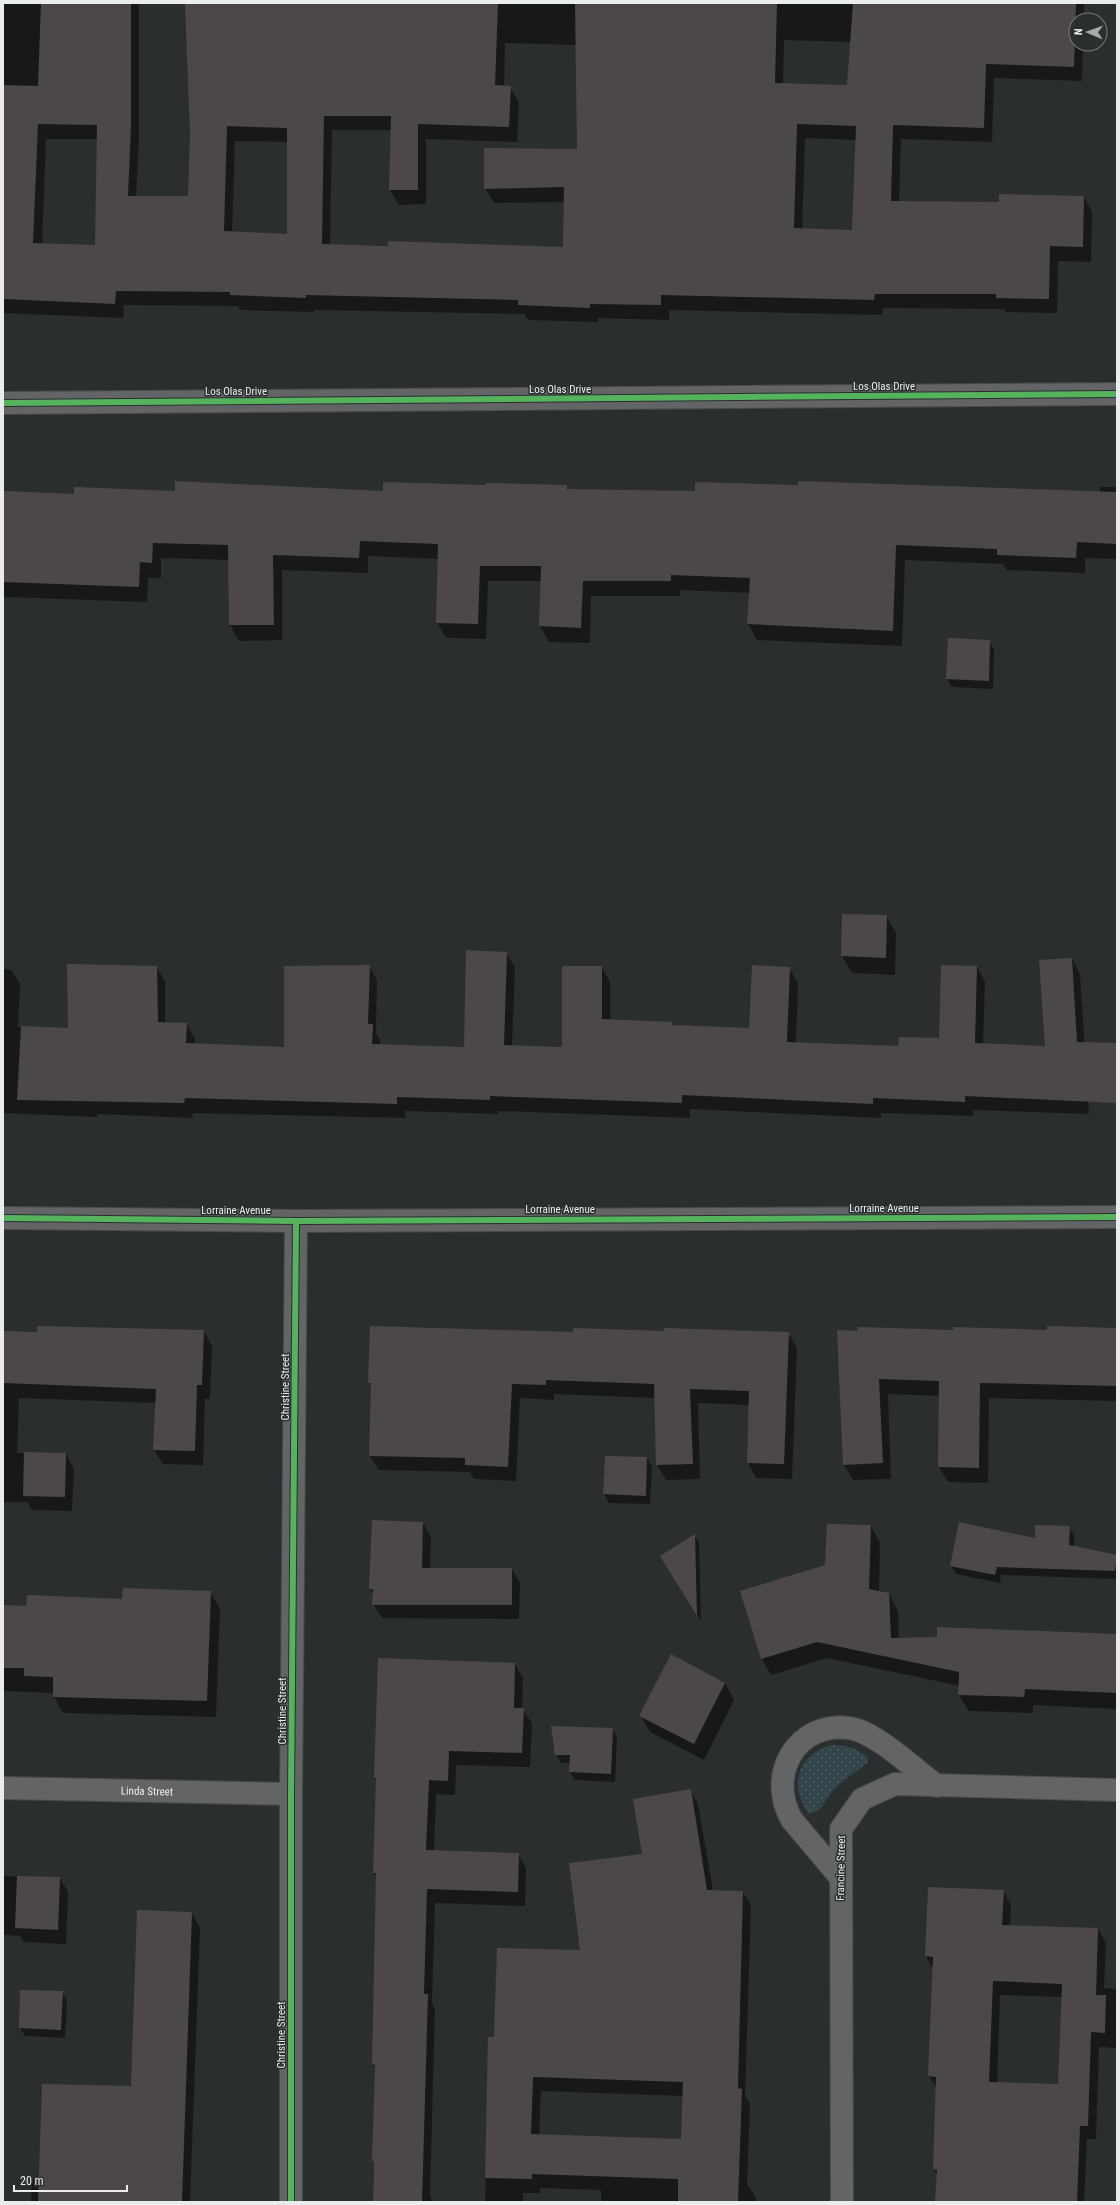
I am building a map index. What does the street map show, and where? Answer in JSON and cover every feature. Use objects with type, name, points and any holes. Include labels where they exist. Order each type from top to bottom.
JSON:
[{"type":"street","name":"Los Olas Drive","points":[[3,403],[1117,394]]},
{"type":"street","name":"Lorraine Avenue","points":[[3,1218],[296,1221],[1117,1217]]},
{"type":"street","name":"Christine Street","points":[[291,2202],[291,1794],[296,1221]]},
{"type":"street","points":[[841,1878],[792,1820],[786,1810],[782,1796],[785,1766],[791,1754],[802,1741],[817,1732],[831,1728],[849,1728],[865,1733],[937,1786]]},
{"type":"street","name":"Francine Street","points":[[842,2202],[841,1829],[862,1799],[894,1784],[1117,1790]]},
{"type":"street","name":"Linda Street","points":[[3,1788],[291,1794]]},
{"type":"shaded area","points":[[832,1745],[847,1746],[856,1749],[868,1758],[868,1762],[836,1788],[816,1812],[808,1813],[799,1792],[798,1782],[800,1772],[804,1763],[811,1755],[820,1749]]},
{"type":"building","points":[[41,3],[131,3],[131,125],[128,196],[188,196],[190,133],[185,3],[498,3],[495,85],[511,86],[509,127],[418,124],[418,190],[389,190],[391,116],[324,116],[322,244],[388,246],[388,241],[563,247],[564,187],[484,189],[484,148],[577,149],[575,3],[777,3],[775,83],[847,85],[853,3],[1076,3],[1076,12],[1068,12],[1068,52],[1074,52],[1074,67],[986,64],[984,128],[893,125],[891,201],[999,202],[999,194],[1084,196],[1083,247],[1050,246],[1049,299],[996,298],[996,294],[875,294],[874,300],[661,295],[661,305],[590,304],[590,308],[518,305],[518,300],[306,295],[306,298],[230,295],[230,292],[116,291],[115,304],[3,299],[3,85],[38,86]],"holes":[[[38,124],[97,125],[95,245],[33,243]],[[797,124],[856,126],[852,230],[794,228]],[[227,126],[287,128],[287,234],[224,231]]]},
{"type":"building","points":[[175,481],[383,491],[383,482],[486,485],[486,483],[567,485],[567,489],[695,491],[695,482],[798,485],[798,481],[1117,492],[1117,544],[1077,542],[1076,558],[997,555],[997,549],[896,545],[893,631],[747,624],[750,578],[671,575],[671,581],[583,581],[581,628],[539,626],[541,566],[480,566],[478,624],[436,623],[438,544],[360,541],[359,558],[273,555],[274,625],[229,625],[228,545],[153,543],[152,563],[140,562],[139,587],[3,582],[3,491],[74,494],[74,487],[175,491]]},
{"type":"building","points":[[948,638],[990,640],[989,681],[946,679]]},
{"type":"building","points":[[842,914],[887,915],[886,958],[841,956]]},
{"type":"building","points":[[466,950],[507,952],[504,1045],[562,1047],[562,966],[602,966],[602,1019],[672,1022],[672,1025],[749,1028],[752,965],[790,967],[787,1042],[898,1046],[899,1037],[939,1038],[941,965],[977,966],[975,1043],[1045,1046],[1039,960],[1072,958],[1077,1042],[1117,1043],[1117,1103],[965,1096],[965,1102],[873,1098],[873,1104],[682,1095],[682,1103],[490,1096],[490,1100],[397,1097],[397,1104],[185,1098],[184,1103],[17,1100],[21,1026],[68,1028],[67,964],[157,966],[158,1022],[187,1023],[186,1043],[284,1047],[284,966],[370,965],[368,1024],[373,1024],[372,1044],[464,1047]]},
{"type":"building","points":[[37,1326],[204,1330],[202,1385],[197,1385],[195,1451],[153,1450],[156,1389],[3,1383],[3,1331],[37,1332]]},
{"type":"building","points":[[370,1326],[573,1332],[573,1328],[664,1331],[664,1328],[789,1332],[784,1464],[747,1463],[749,1391],[690,1389],[693,1464],[656,1465],[654,1384],[546,1380],[546,1385],[512,1384],[508,1467],[465,1465],[465,1458],[369,1456],[371,1383],[368,1383]]},
{"type":"building","points":[[1047,1326],[1117,1328],[1117,1386],[980,1383],[979,1468],[938,1467],[939,1381],[879,1379],[883,1463],[843,1465],[837,1330],[857,1331],[858,1327],[953,1330],[953,1327],[1047,1330]]},
{"type":"building","points":[[24,1452],[66,1453],[65,1497],[23,1496]]},
{"type":"building","points":[[605,1456],[647,1457],[646,1496],[603,1494]]},
{"type":"building","points":[[372,1520],[423,1522],[422,1568],[512,1568],[512,1605],[372,1605],[373,1589],[369,1589]]},
{"type":"building","points":[[959,1522],[1035,1538],[1035,1525],[1070,1526],[1069,1545],[1117,1555],[1115,1571],[997,1567],[995,1575],[950,1566]]},
{"type":"building","points":[[827,1524],[871,1525],[869,1589],[889,1593],[891,1638],[937,1637],[937,1627],[1117,1634],[1117,1693],[1025,1689],[1024,1697],[958,1695],[959,1672],[817,1642],[761,1659],[740,1591],[825,1565]]},
{"type":"building","points":[[695,1534],[697,1616],[660,1556]]},
{"type":"building","points":[[123,1588],[211,1591],[207,1701],[53,1697],[53,1677],[24,1676],[24,1668],[3,1668],[3,1605],[26,1606],[27,1595],[122,1599]]},
{"type":"building","points":[[671,1654],[725,1683],[694,1744],[639,1716]]},
{"type":"building","points":[[378,1658],[515,1663],[514,1708],[524,1708],[522,1753],[449,1751],[448,1781],[429,1780],[426,1850],[519,1853],[518,1892],[427,1889],[424,1994],[428,1994],[422,2202],[373,2202],[374,2161],[372,2161],[375,2065],[372,2064],[376,1873],[373,1873],[376,1778],[374,1778]]},
{"type":"building","points":[[551,1726],[613,1728],[611,1774],[569,1772],[570,1755],[555,1755]]},
{"type":"building","points":[[691,1789],[707,1890],[743,1891],[738,2088],[742,2089],[738,2202],[678,2202],[678,2179],[532,2174],[532,2179],[485,2178],[488,2037],[494,2037],[497,1948],[580,1950],[569,1863],[642,1854],[633,1799]],"holes":[[[533,2077],[683,2082],[681,2139],[531,2134]]]},
{"type":"building","points":[[17,1876],[60,1877],[58,1930],[15,1928]]},
{"type":"building","points":[[928,1887],[1004,1890],[1002,1925],[1098,1928],[1096,1995],[1106,1995],[1105,2033],[1091,2032],[1088,2126],[1080,2126],[1077,2202],[935,2202],[937,2170],[933,2169],[936,2077],[928,2076],[933,1957],[925,1956]],"holes":[[[993,1981],[1062,1984],[1058,2084],[989,2082]]]},
{"type":"building","points":[[137,1910],[192,1912],[182,2202],[38,2202],[42,2084],[131,2086]]},
{"type":"building","points":[[20,1990],[63,1991],[61,2030],[19,2028]]},
{"type":"cycle path","points":[[3,403],[1117,394]]},
{"type":"cycle path","points":[[3,1218],[296,1221],[1117,1217]]},
{"type":"cycle path","points":[[291,2202],[291,1794],[296,1221]]}]
